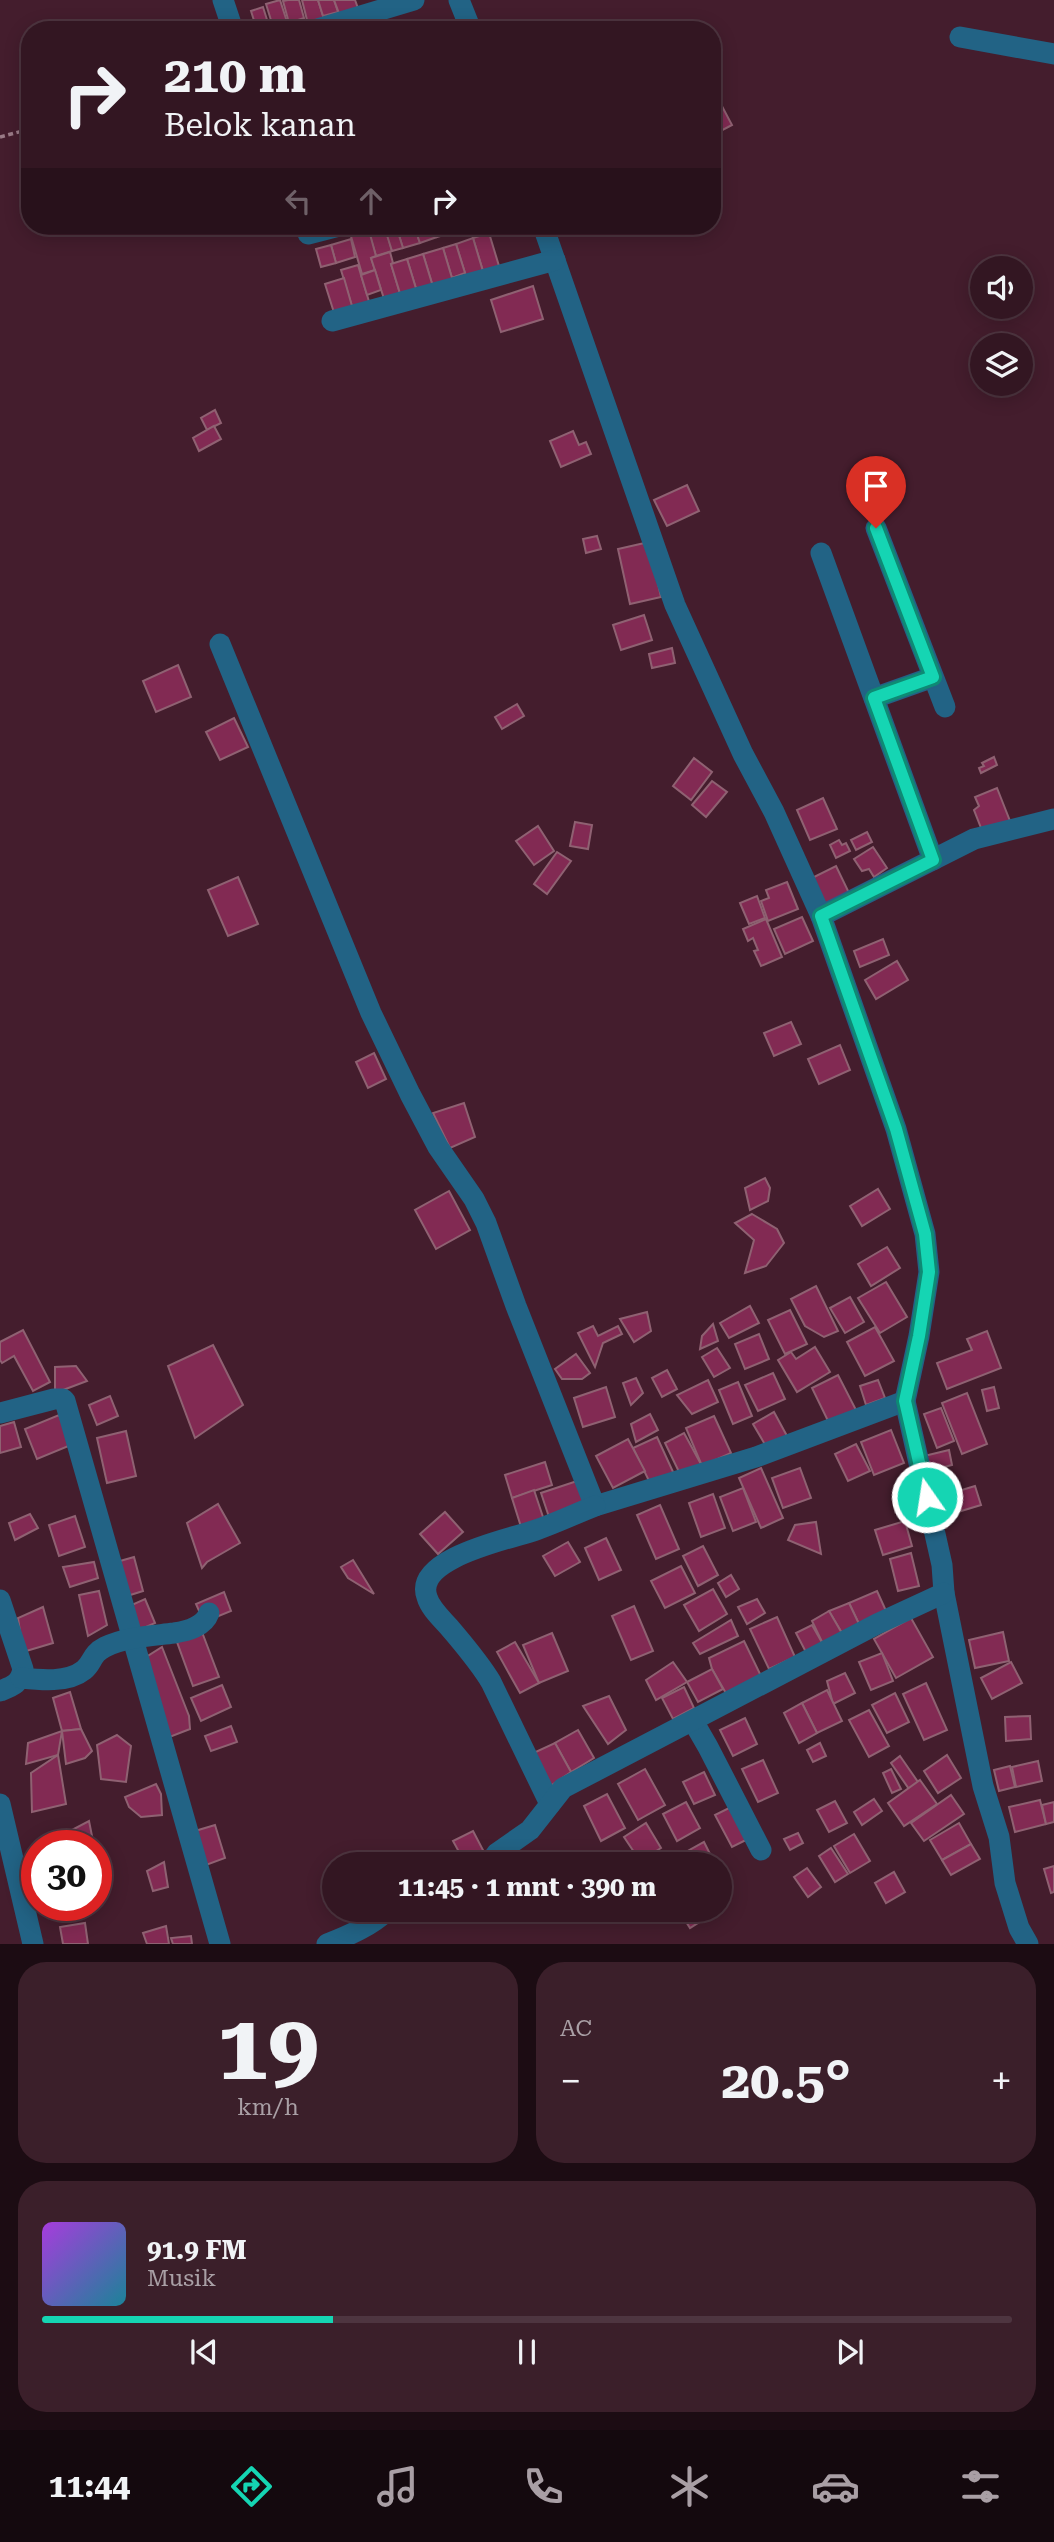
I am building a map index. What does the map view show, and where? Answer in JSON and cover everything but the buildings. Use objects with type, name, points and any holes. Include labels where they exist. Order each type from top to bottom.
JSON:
[{"type":"street","points":[[223,0],[230,21]]},
{"type":"street","points":[[344,21],[414,0]]},
{"type":"street","points":[[459,0],[467,21]]},
{"type":"street","points":[[960,37],[1054,54]]},
{"type":"street","points":[[546,235],[675,605],[821,916],[896,1129],[925,1234],[929,1272],[905,1401],[942,1565],[944,1593],[983,1786],[999,1837],[1005,1883],[1019,1928],[1028,1944]]},
{"type":"street","points":[[332,321],[555,260]]},
{"type":"street","points":[[876,528],[945,707]]},
{"type":"street","points":[[821,553],[933,860]]},
{"type":"street","points":[[220,644],[371,1013],[438,1147],[474,1199],[486,1223],[595,1506]]},
{"type":"street","points":[[874,698],[933,677]]},
{"type":"street","points":[[821,916],[974,839],[1054,819]]},
{"type":"street","points":[[0,1413],[54,1399],[65,1401],[220,1944]]},
{"type":"street","points":[[548,1806],[491,1682],[481,1665],[426,1597],[425,1584],[430,1574],[446,1562],[480,1547],[537,1530],[595,1506],[756,1457],[905,1401]]},
{"type":"street","points":[[498,1852],[530,1830],[563,1788],[865,1630],[944,1593]]},
{"type":"street","points":[[0,1600],[23,1669],[17,1684],[0,1691]]},
{"type":"street","points":[[21,1678],[42,1680],[75,1675],[88,1667],[96,1653],[116,1643],[184,1631],[198,1626],[207,1619],[209,1613]]},
{"type":"street","points":[[692,1721],[761,1850]]},
{"type":"street","points":[[0,1804],[33,1944]]},
{"type":"street","points":[[327,1944],[372,1922]]},
{"type":"path","points":[[0,137],[21,131]]},
{"type":"route","points":[[876,528],[933,677],[874,698],[933,860],[821,916],[896,1129],[925,1234],[929,1272],[905,1401],[927,1497]]}]
